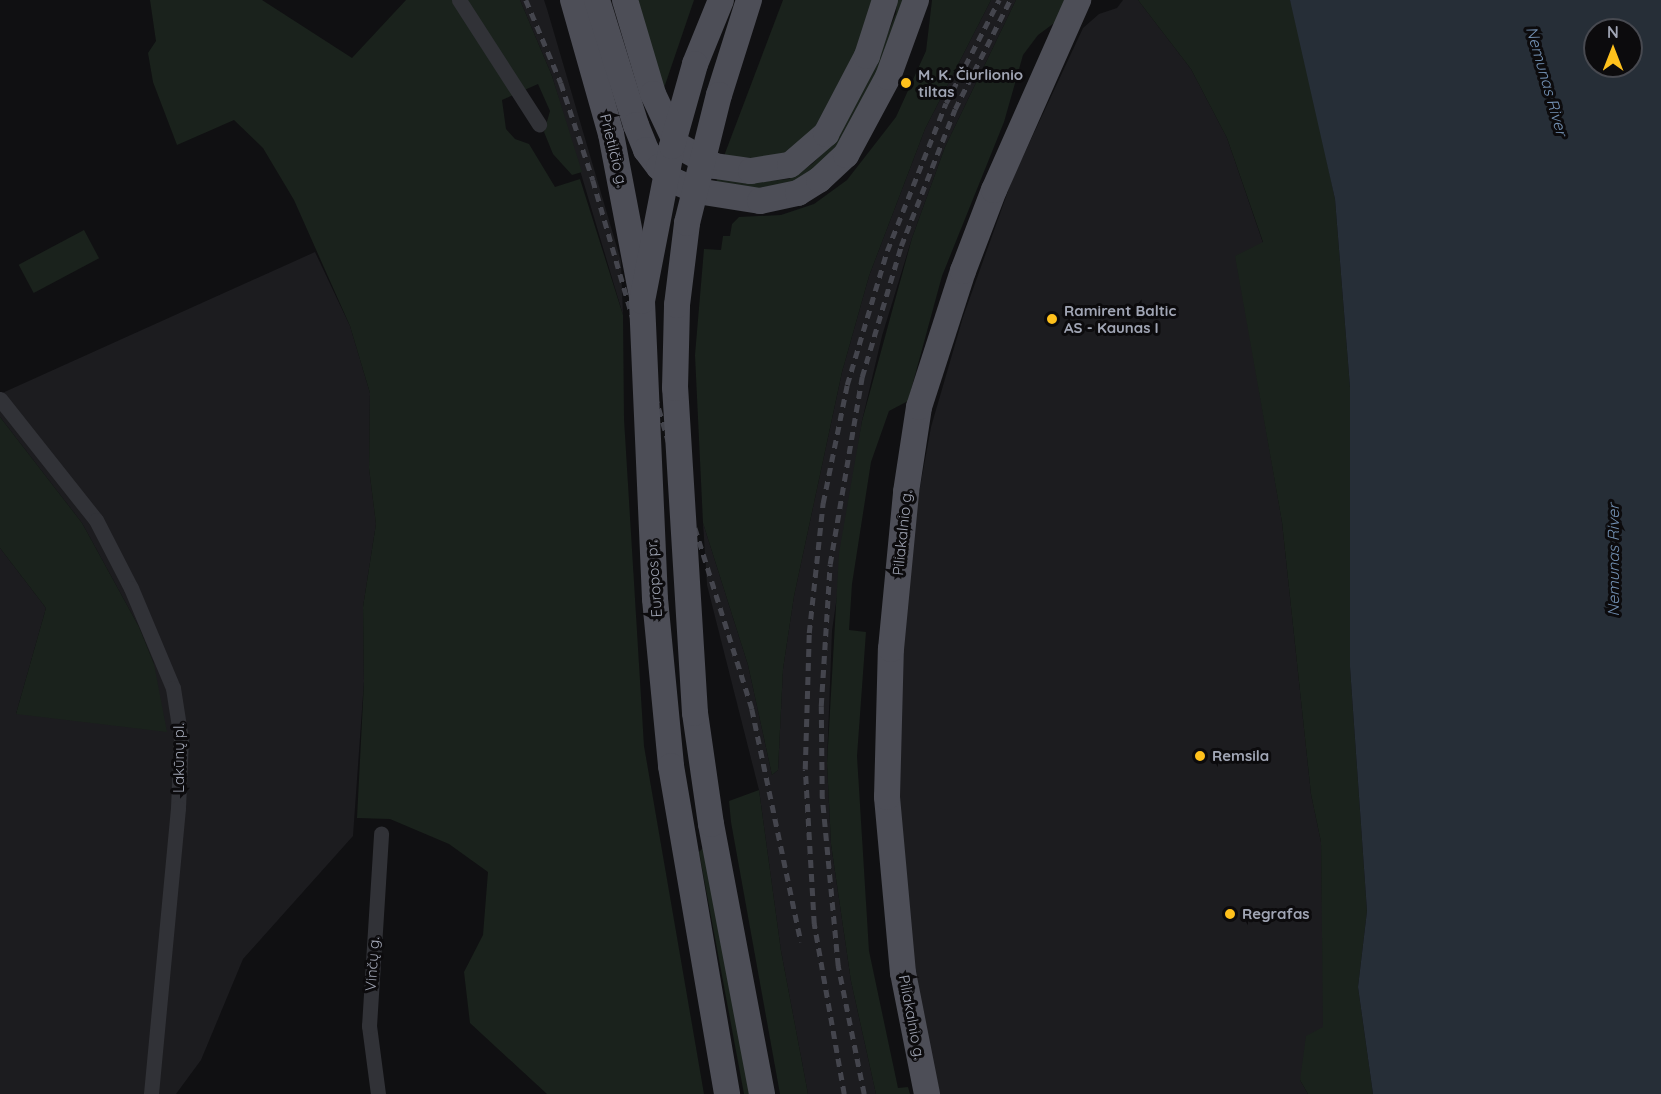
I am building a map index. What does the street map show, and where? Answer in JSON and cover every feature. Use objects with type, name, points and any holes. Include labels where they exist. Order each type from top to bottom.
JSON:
[{"type":"main road","points":[[625,0],[654,94],[677,145],[715,166],[751,171],[790,165],[826,134],[867,57],[885,0]]},
{"type":"main road","name":"Europos pr.","points":[[721,0],[695,64],[672,146],[642,301],[656,598],[671,766],[727,1094]]},
{"type":"main road","points":[[581,1],[646,150],[659,167],[674,181],[697,191],[760,201],[798,193],[819,180],[846,155],[888,77],[916,0]]},
{"type":"main road","name":"Piliakalnio g.","points":[[927,1094],[899,941],[887,797],[891,649],[906,492],[919,407],[963,271],[994,190],[1078,0]]},
{"type":"main road","name":"Prietilčio g.","points":[[581,1],[611,134],[642,301]]},
{"type":"main road","name":"Europos pr.","points":[[751,6],[719,95],[687,222],[677,305],[675,388],[693,691],[711,824],[762,1094]]},
{"type":"street","points":[[459,0],[539,124]]},
{"type":"street","name":"Lakūnų pl.","points":[[0,399],[102,530],[131,588],[173,688],[181,739],[178,808],[151,1094]]},
{"type":"street","name":"Vinčų g.","points":[[378,1094],[369,1026],[381,833]]},
{"type":"shaded area","points":[[150,0],[262,0],[352,58],[406,0],[520,0],[552,76],[582,172],[572,175],[553,154],[544,132],[550,111],[538,84],[502,100],[506,129],[515,139],[529,144],[555,187],[580,179],[623,315],[624,419],[644,746],[704,1094],[547,1094],[470,1023],[464,972],[483,935],[488,872],[449,844],[390,819],[357,818],[364,682],[363,607],[376,524],[369,468],[370,393],[350,326],[294,200],[263,148],[234,120],[177,145],[153,82],[148,53],[156,41]]},
{"type":"shaded area","points":[[520,0],[544,0],[547,9],[621,261],[623,315],[552,76]]},
{"type":"shaded area","points":[[636,0],[694,0],[664,88]]},
{"type":"shaded area","points":[[783,0],[873,0],[868,27],[816,128],[783,155],[764,159],[724,156]]},
{"type":"shaded area","points":[[897,0],[905,0],[875,80],[841,145],[796,183],[743,190],[716,184],[717,178],[751,183],[789,179],[812,164],[836,140],[870,76],[896,13]]},
{"type":"shaded area","points":[[932,0],[991,0],[925,129],[869,276],[842,372],[794,596],[783,669],[778,770],[772,775],[748,665],[703,523],[695,355],[704,249],[721,250],[723,236],[730,236],[732,224],[739,217],[781,215],[814,204],[847,180],[896,117],[926,51]]},
{"type":"shaded area","points":[[991,0],[1016,0],[945,147],[912,238],[882,336],[862,421],[832,631],[827,763],[831,844],[851,981],[876,1094],[808,1094],[781,951],[759,790],[707,585],[703,523],[748,665],[772,775],[778,770],[783,669],[794,596],[842,372],[869,276],[925,129]]},
{"type":"shaded area","points":[[1016,0],[1065,0],[1057,21],[1038,35],[1023,55],[1004,122],[942,276],[908,401],[889,411],[871,462],[852,584],[849,630],[866,632],[857,756],[869,951],[898,1088],[908,1087],[910,1094],[876,1094],[851,981],[831,844],[827,763],[839,553],[862,421],[912,238],[945,147]]},
{"type":"shaded area","points":[[1123,0],[1138,0],[1191,69],[1227,138],[1263,243],[1236,256],[1282,522],[1311,794],[1321,842],[1324,1027],[1300,1080],[1308,1094],[940,1094],[904,936],[897,696],[916,509],[931,427],[963,317],[1012,180],[1083,28],[1099,14],[1117,8]]},
{"type":"shaded area","points":[[1138,0],[1290,0],[1297,18],[1335,199],[1350,387],[1350,667],[1367,911],[1358,987],[1373,1094],[1308,1094],[1300,1080],[1306,1036],[1323,1027],[1321,842],[1311,794],[1282,522],[1235,256],[1263,242],[1227,138],[1191,69]]},
{"type":"shaded area","points":[[84,230],[99,258],[34,293],[19,265]]},
{"type":"shaded area","points":[[315,252],[350,326],[370,393],[369,468],[376,524],[363,607],[364,682],[353,836],[243,959],[201,1060],[176,1094],[0,1094],[0,548],[46,608],[16,714],[154,664],[139,627],[82,523],[0,417],[0,394]]},
{"type":"shaded area","points":[[0,417],[82,523],[139,627],[154,664],[167,732],[16,714],[46,608],[0,548]]},
{"type":"shaded area","points":[[759,790],[781,951],[808,1094],[780,1094],[731,822],[729,801]]},
{"type":"shaded area","points":[[703,848],[750,1094],[744,1094],[699,852]]},
{"type":"water","name":"Nemunas River","points":[[1290,0],[1661,0],[1661,1094],[1373,1094],[1358,987],[1367,911],[1350,667],[1350,387],[1335,199]]},
{"type":"railway","points":[[526,0],[561,83],[593,180],[674,461],[752,709],[801,942]]},
{"type":"railway","points":[[844,1094],[814,924],[805,769],[809,633],[823,503],[847,385],[887,251],[946,103],[999,0]]},
{"type":"railway","points":[[864,1094],[838,966],[822,798],[821,706],[830,564],[862,377],[901,246],[955,109],[1010,0]]},
{"type":"place","name":"M. K. Čiurlionio tiltas","points":[[906,83]]},
{"type":"place","name":"Ramirent Baltic AS - Kaunas I","points":[[1052,319]]},
{"type":"place","name":"Remsila","points":[[1200,756]]},
{"type":"place","name":"Regrafas","points":[[1230,914]]}]
